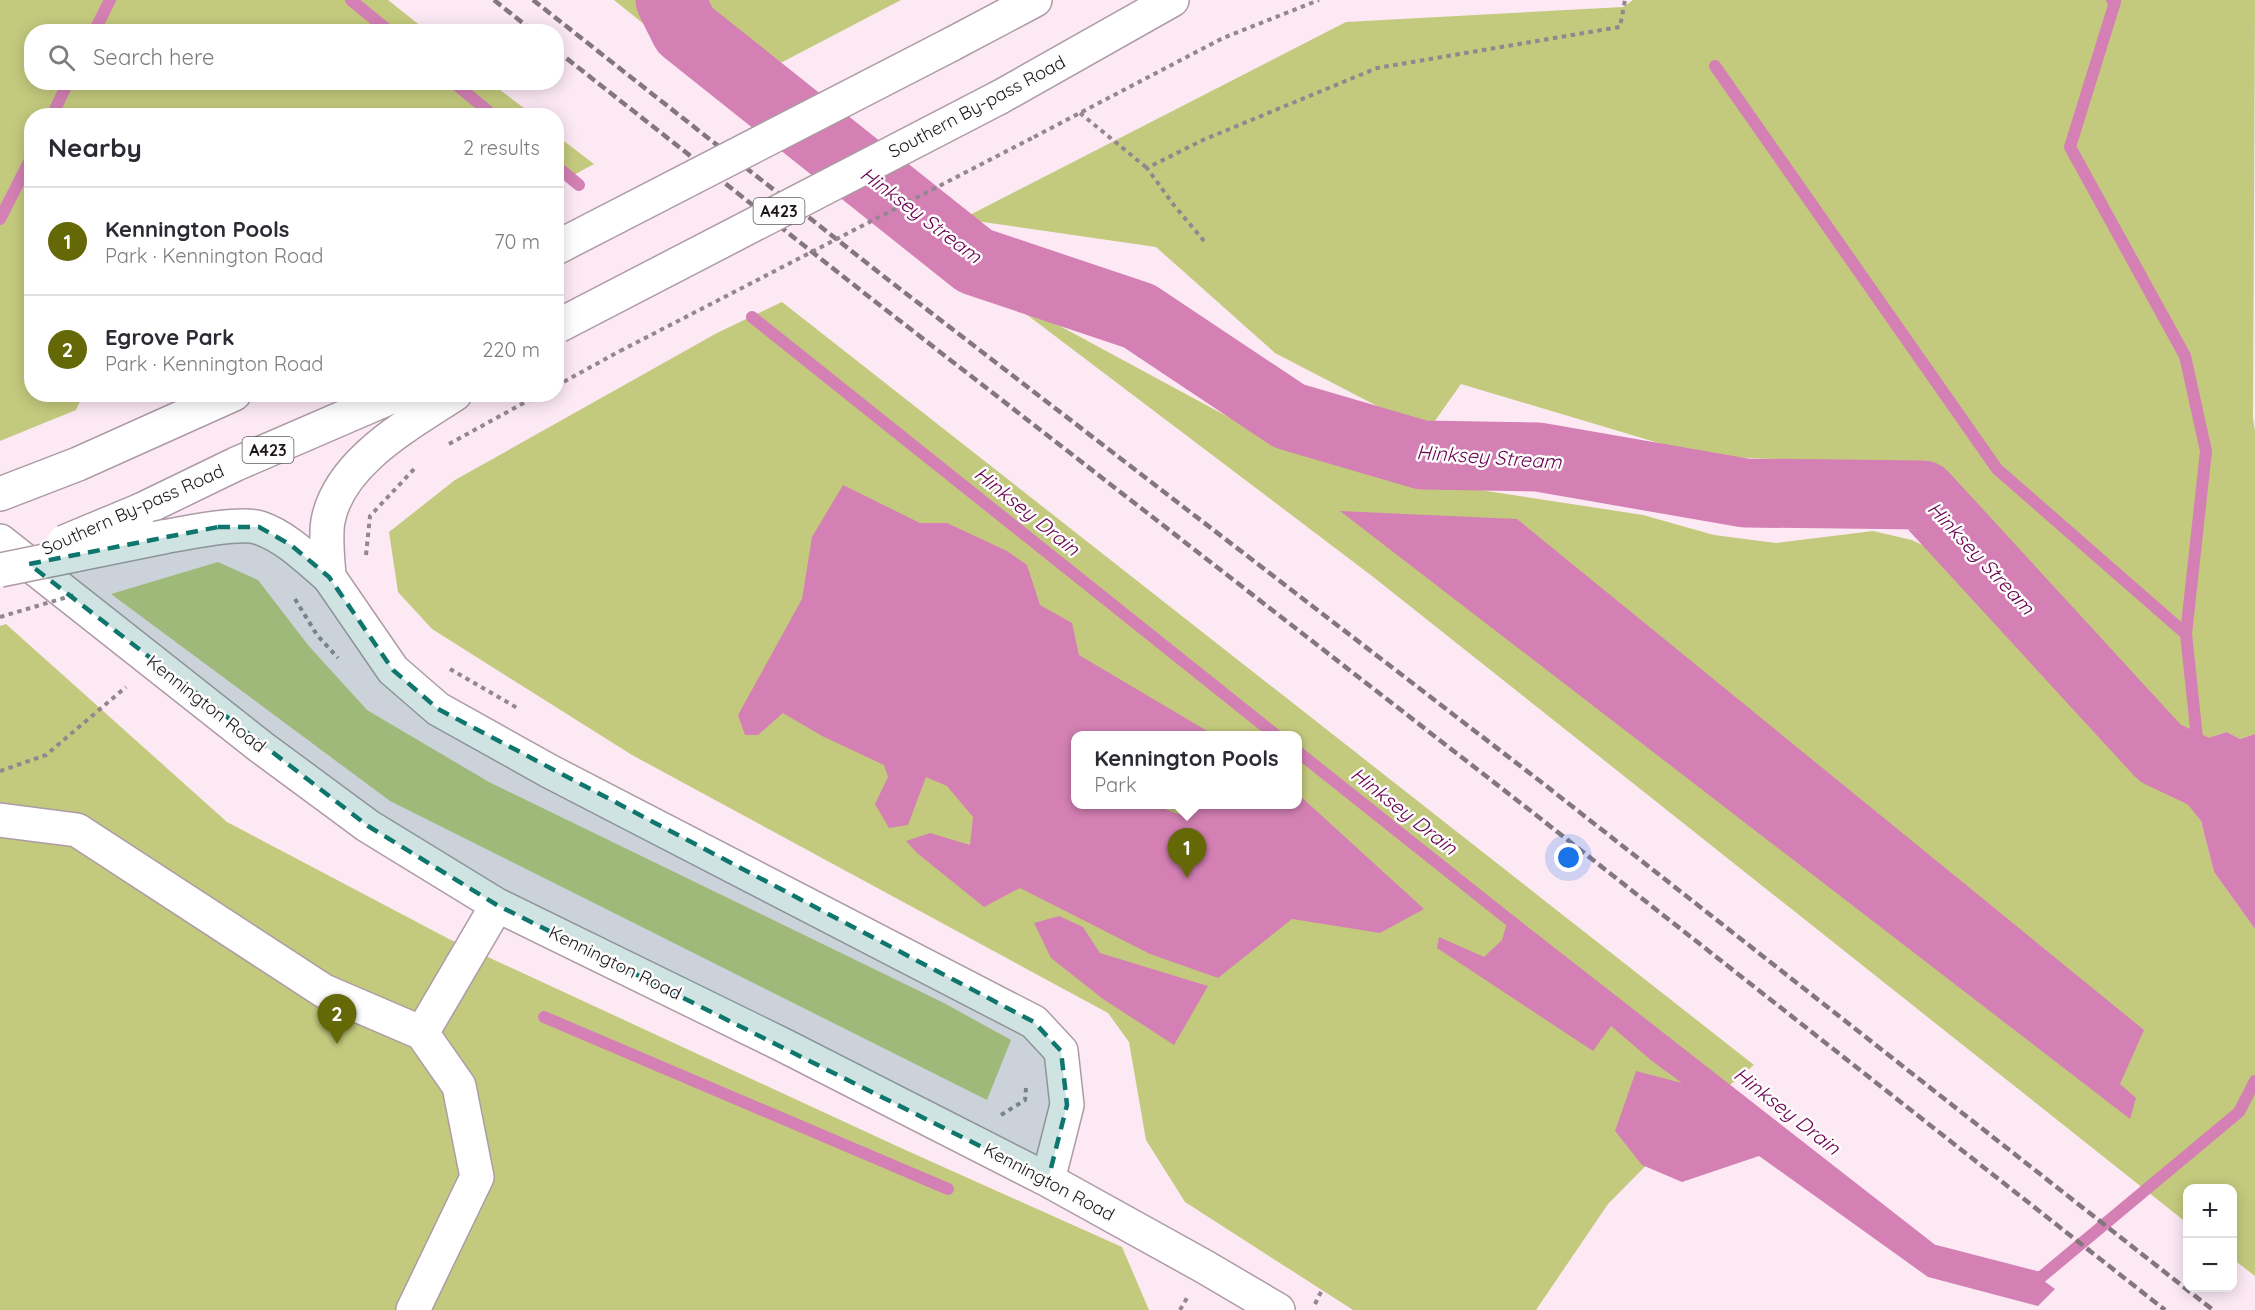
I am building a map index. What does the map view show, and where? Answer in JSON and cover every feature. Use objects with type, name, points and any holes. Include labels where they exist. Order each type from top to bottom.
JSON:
[{"type":"main road","points":[[564,244],[1035,0]]},
{"type":"main road","name":"Southern By-pass Road","points":[[564,323],[1000,97],[1172,0]]},
{"type":"main road","points":[[0,494],[78,464],[216,402]]},
{"type":"main road","name":"Southern By-pass Road","points":[[0,569],[141,510],[236,464],[379,402]]},
{"type":"main road","points":[[329,577],[328,522],[342,484],[382,442],[442,402]]},
{"type":"main road","points":[[0,569],[218,527],[259,527],[291,546],[329,577],[393,670],[438,709],[549,771],[1034,1022],[1061,1051],[1067,1105],[1048,1180]]},
{"type":"main road","name":"Kennington Road","points":[[0,541],[154,663],[368,826],[497,905],[785,1046],[1048,1180],[1278,1310]]},
{"type":"main road","points":[[0,820],[77,830],[324,992],[422,1033],[459,1086],[477,1177],[413,1310]]},
{"type":"main road","points":[[422,1033],[497,905]]},
{"type":"path","points":[[564,382],[1223,38],[1319,0]]},
{"type":"path","points":[[1147,168],[1203,140],[1377,68],[1620,27],[1624,0]]},
{"type":"path","points":[[1080,113],[1147,168],[1204,241]]},
{"type":"path","points":[[444,447],[526,402]]},
{"type":"path","points":[[366,558],[370,516],[417,466]]},
{"type":"path","points":[[0,771],[46,755],[154,663]]},
{"type":"path","points":[[449,668],[523,712]]},
{"type":"path","points":[[1311,1310],[1322,1290]]},
{"type":"highlighted area","points":[[218,527],[259,527],[291,545],[329,577],[393,670],[438,709],[1034,1022],[1061,1051],[1067,1105],[1048,1180],[497,905],[368,826],[29,564]]},
{"type":"green space","points":[[0,0],[388,0],[418,24],[24,24],[24,90],[500,90],[524,108],[24,108],[24,402],[80,402],[76,410],[0,441]]},
{"type":"green space","points":[[614,0],[901,0],[727,91]]},
{"type":"green space","points":[[1633,0],[2255,0],[2253,418],[2255,431],[2255,734],[2240,739],[2227,732],[2177,748],[1941,466],[1702,456],[1461,384],[1427,432],[1275,353],[1156,247],[962,219],[1346,22],[1623,7]]},
{"type":"green space","points":[[564,141],[594,164],[564,180]]},
{"type":"green space","points":[[997,292],[1269,439],[1441,484],[1643,515],[1714,535],[1776,543],[1873,531],[1912,540],[1969,568],[2010,608],[2149,756],[2183,797],[2201,821],[2214,872],[2255,929],[2255,1276],[2237,1262],[2237,1184],[2183,1184],[2183,1220],[1372,576]]},
{"type":"green space","points":[[782,302],[1754,1065],[1706,1105],[1608,1204],[1536,1310],[1353,1310],[1185,1202],[1146,1140],[1129,1042],[1108,1013],[632,755],[432,629],[398,592],[389,532],[455,480],[717,333]]},
{"type":"green space","points":[[218,562],[258,580],[308,645],[367,710],[489,782],[944,1003],[1011,1040],[987,1100],[390,801],[111,594]]},
{"type":"green space","points":[[6,624],[227,822],[449,939],[901,1148],[1122,1247],[1149,1310],[0,1310],[0,626]]},
{"type":"shaded area","points":[[843,485],[920,523],[947,523],[1007,551],[1027,565],[1040,605],[1072,623],[1079,655],[1207,731],[1071,731],[1071,809],[1165,809],[1178,814],[1186,809],[1302,809],[1302,798],[1424,909],[1380,933],[1292,919],[1218,978],[1150,954],[1020,888],[984,907],[917,853],[906,841],[930,833],[970,845],[973,817],[947,786],[926,777],[908,825],[889,828],[875,804],[888,777],[884,765],[822,736],[783,713],[758,735],[745,735],[738,715],[802,599],[812,537]]},
{"type":"shaded area","points":[[1340,511],[1517,519],[2144,1030],[2120,1084],[2136,1098],[2130,1119]]},
{"type":"shaded area","points":[[2227,732],[2240,739],[2255,734],[2255,929],[2214,872],[2201,821],[2149,756]]},
{"type":"shaded area","points":[[1059,916],[1083,927],[1100,953],[1208,986],[1174,1045],[1103,999],[1051,958],[1034,923]]},
{"type":"shaded area","points":[[1508,919],[1932,1250],[2040,1278],[2055,1289],[2038,1306],[1928,1277],[1759,1156],[1682,1182],[1642,1165],[1615,1131],[1636,1071],[1682,1083],[1611,1026],[1593,1051],[1437,948],[1439,937],[1484,957],[1502,940]]},
{"type":"waterway","points":[[98,24],[110,0]]},
{"type":"waterway","name":"Hinksey Drain","points":[[351,0],[380,24]]},
{"type":"waterway","name":"Hinksey Stream","points":[[670,0],[685,30],[975,261],[1139,316],[1289,416],[1422,455],[1538,457],[1745,493],[1923,495],[2160,753],[2255,798]]},
{"type":"waterway","points":[[2112,0],[2115,2],[2070,147],[2185,356],[2206,451],[2186,634]]},
{"type":"waterway","points":[[1715,66],[1997,469],[2186,634],[2199,757]]},
{"type":"waterway","points":[[56,108],[64,90]]},
{"type":"waterway","name":"Hinksey Drain","points":[[463,90],[484,108]]},
{"type":"waterway","points":[[0,219],[24,172]]},
{"type":"waterway","name":"Hinksey Drain","points":[[564,173],[579,185]]},
{"type":"waterway","name":"Hinksey Drain","points":[[752,317],[1271,731]]},
{"type":"waterway","name":"Hinksey Drain","points":[[1302,755],[1932,1250],[2040,1278],[2239,1112],[2255,1081]]},
{"type":"waterway","points":[[544,1017],[948,1189]]},
{"type":"railway","points":[[494,0],[524,24]]},
{"type":"railway","points":[[533,0],[563,24]]},
{"type":"railway","points":[[564,24],[882,275],[1545,785],[2213,1310]]},
{"type":"railway","points":[[564,56],[868,296],[1527,808],[2165,1310]]},
{"type":"place","name":"Kennington Pools","points":[[1187,878]]},
{"type":"place","name":"Egrove Park","points":[[337,1044]]}]
